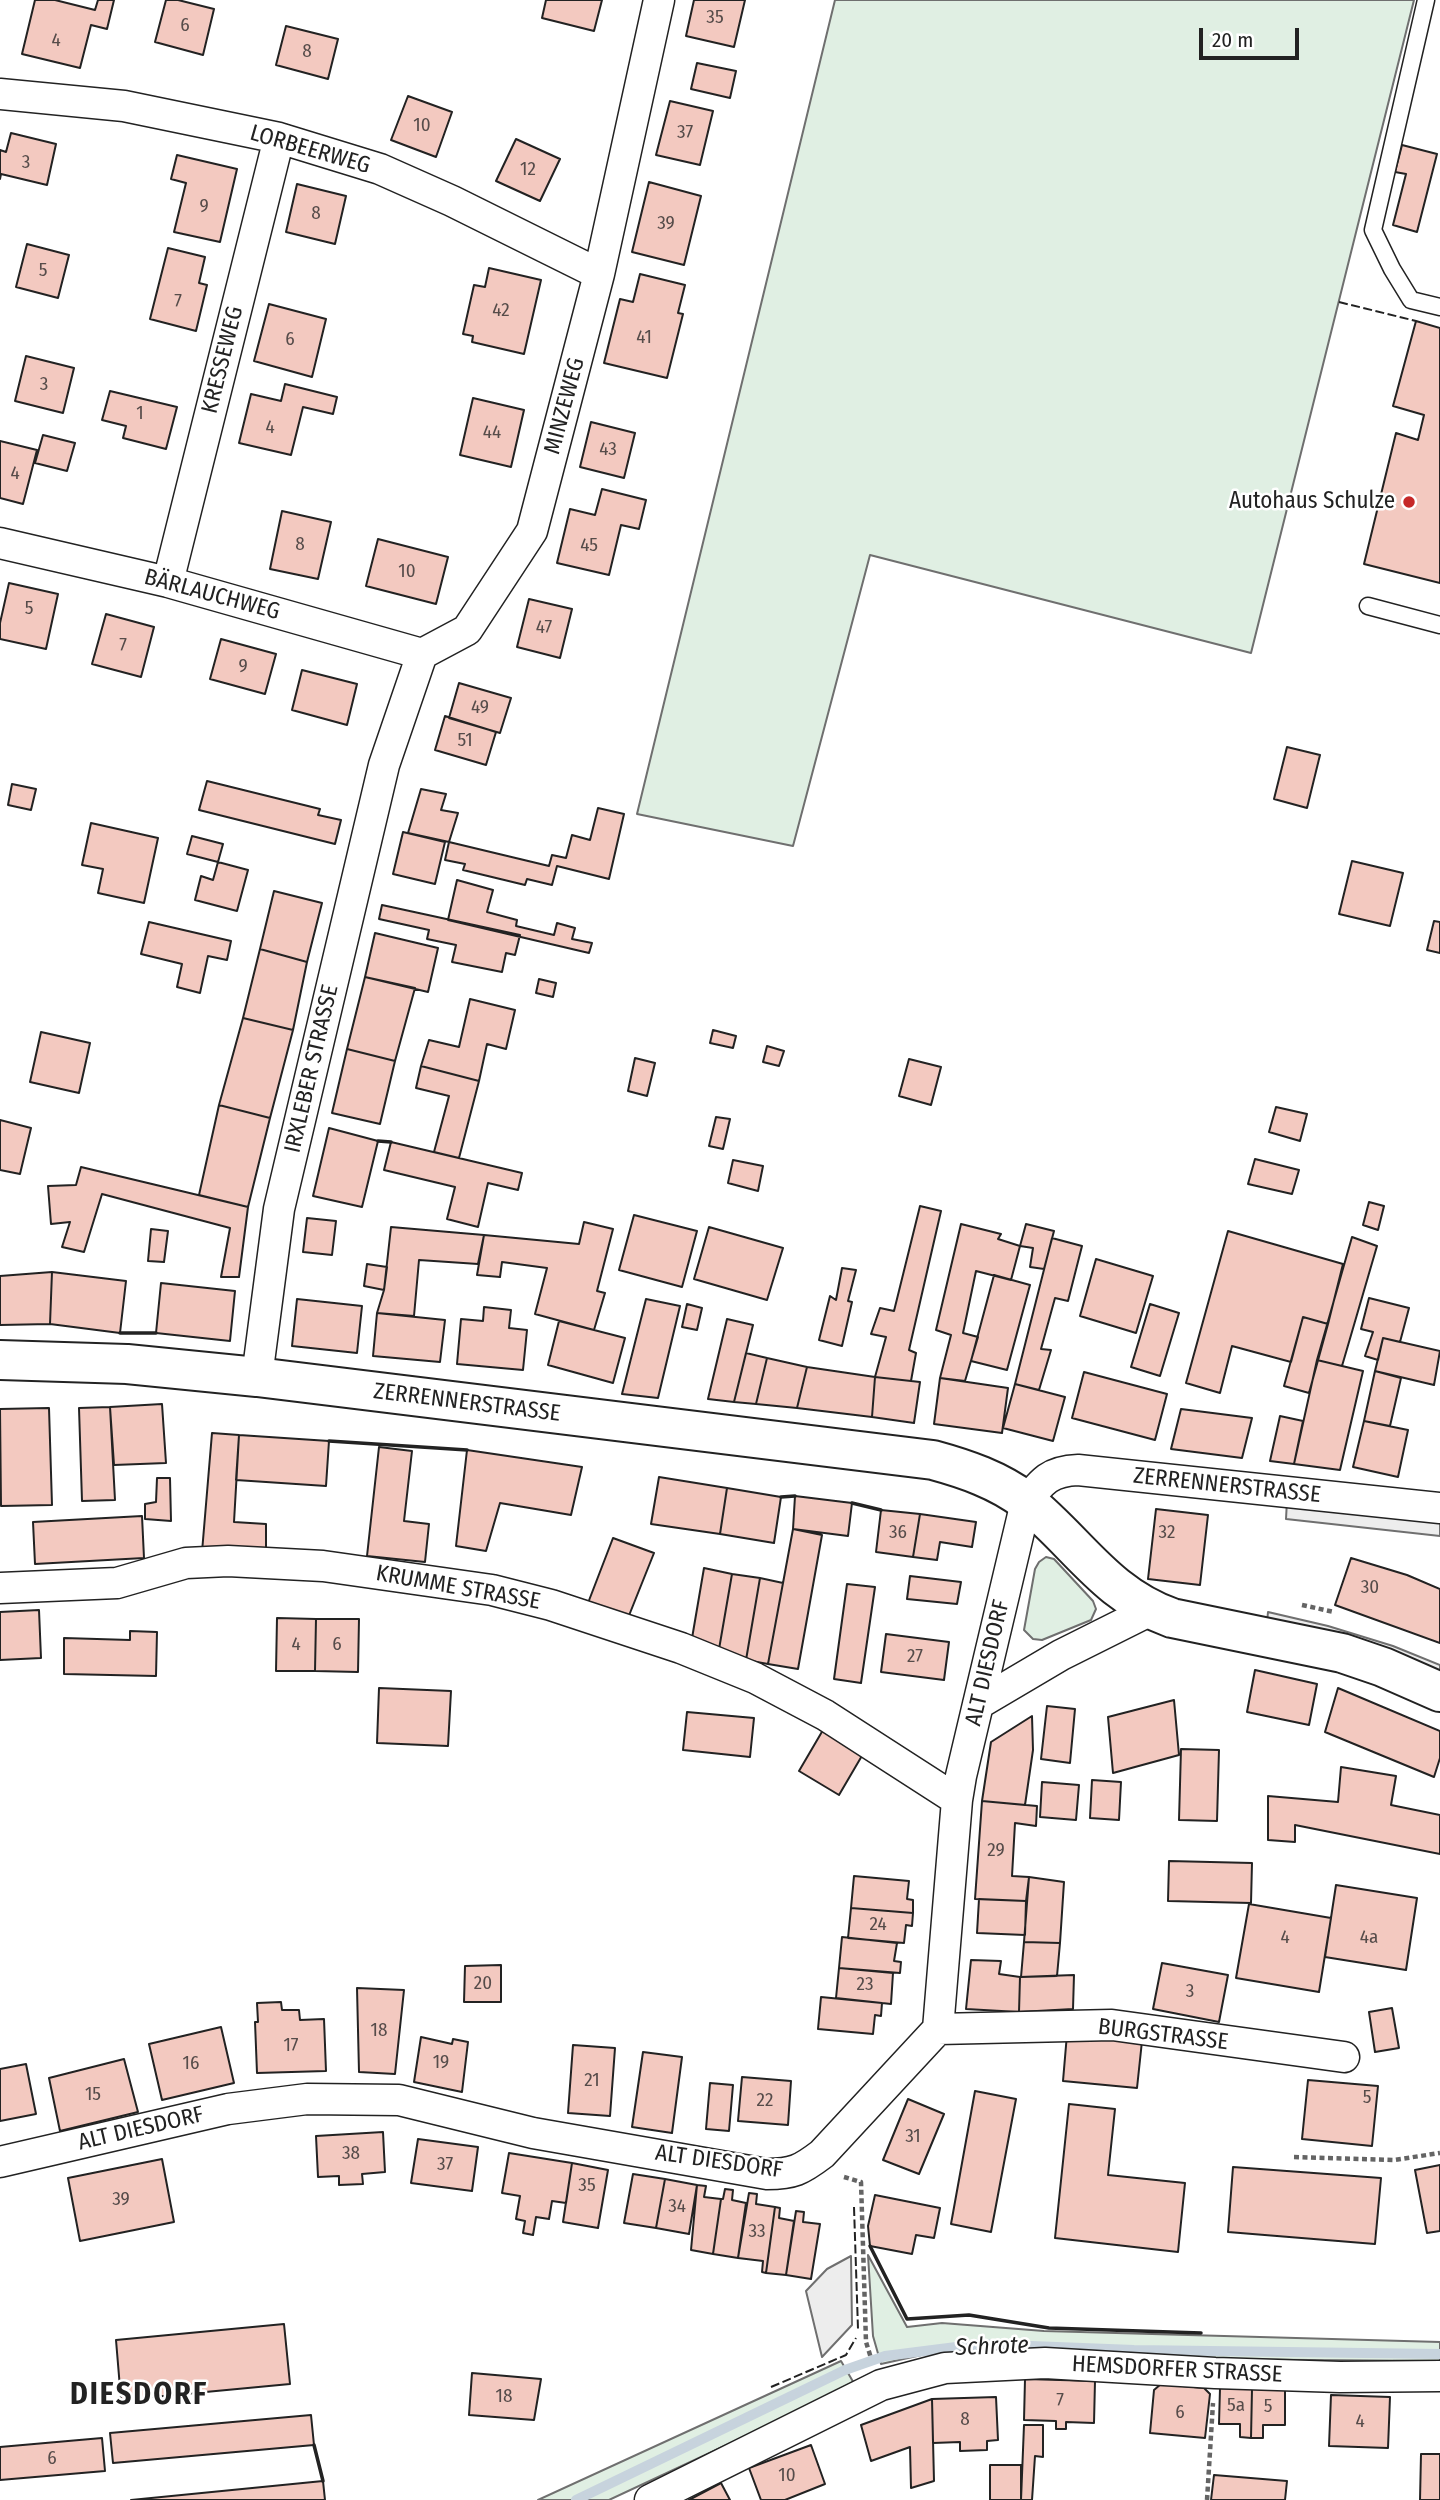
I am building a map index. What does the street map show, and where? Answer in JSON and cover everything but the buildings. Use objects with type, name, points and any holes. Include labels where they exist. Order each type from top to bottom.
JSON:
[{"type":"main road","name":"ZERRENNERSTRASSE","points":[[0,1360],[127,1363],[933,1460],[988,1478],[1026,1502],[1111,1584],[1152,1610],[1172,1618],[1342,1653],[1383,1667],[1440,1692]]},
{"type":"street","name":"MINZEWEG","points":[[422,654],[467,630],[532,530],[599,274],[659,0]]},
{"type":"street","name":"LORBEERWEG","points":[[0,94],[124,106],[279,138],[380,169],[453,201],[599,274]]},
{"type":"street","name":"KRESSEWEG","points":[[168,582],[279,138]]},
{"type":"street","name":"BÄRLAUCHWEG","points":[[0,543],[168,582],[422,654]]},
{"type":"street","name":"IRXLEBER STRASSE","points":[[257,1377],[279,1209],[384,765],[422,654]]},
{"type":"street","name":"ZERRENNERSTRASSE","points":[[1026,1502],[1045,1478],[1058,1472],[1078,1470],[1440,1508]]},
{"type":"street","name":"ALT DIESDORF","points":[[0,2162],[228,2109],[307,2099],[400,2100],[533,2133],[767,2174],[789,2174],[805,2167],[822,2154],[938,2029],[957,1800],[1026,1502]]},
{"type":"street","name":"KRUMME STRASSE","points":[[0,1588],[117,1583],[186,1563],[228,1560],[323,1566],[492,1590],[551,1605],[681,1648],[763,1681],[825,1714],[957,1800]]},
{"type":"street","points":[[978,1704],[1060,1655],[1152,1610]]},
{"type":"street","name":"BURGSTRASSE","points":[[938,2029],[1112,2025],[1344,2057]]},
{"type":"street","name":"HEMSDORFER STRASSE","points":[[650,2500],[881,2385],[946,2368],[1020,2363],[1340,2377],[1440,2376]]},
{"type":"lane","points":[[1426,0],[1373,230],[1411,300],[1440,307]]},
{"type":"lane","points":[[1368,606],[1440,625]]},
{"type":"path","points":[[1294,2157],[1394,2160],[1440,2153]]},
{"type":"path","points":[[805,2167],[861,2182],[866,2342]]},
{"type":"path","points":[[1207,2500],[1214,2373]]},
{"type":"green space","points":[[835,0],[1414,0],[1251,653],[870,555],[793,846],[637,814]]},
{"type":"green space","points":[[1046,1557],[1054,1559],[1093,1601],[1096,1609],[1091,1620],[1042,1640],[1033,1639],[1024,1630],[1035,1569]]},
{"type":"green space","points":[[868,2255],[907,2327],[942,2323],[1044,2331],[1440,2342],[1440,2361],[1182,2359],[980,2349],[926,2354],[881,2364],[873,2336]]},
{"type":"green space","points":[[841,2361],[855,2385],[609,2500],[538,2500]]},
{"type":"shaded area","points":[[1287,1500],[1440,1517],[1440,1536],[1286,1519]]},
{"type":"shaded area","points":[[1268,1612],[1328,1626],[1393,1646],[1440,1665],[1440,1674],[1267,1622]]},
{"type":"shaded area","points":[[851,2256],[852,2325],[822,2357],[806,2291],[827,2269]]},
{"type":"waterway","name":"Schrote","points":[[576,2500],[845,2370],[885,2356],[980,2344],[1134,2350],[1440,2354]]},
{"type":"fence","points":[[1339,302],[1416,321]]},
{"type":"fence","points":[[854,2207],[858,2329]]},
{"type":"fence","points":[[771,2387],[846,2355],[856,2338]]},
{"type":"wall","points":[[378,1141],[391,1142]]},
{"type":"wall","points":[[120,1333],[156,1333]]},
{"type":"wall","points":[[329,1441],[467,1450]]},
{"type":"wall","points":[[781,1497],[795,1496]]},
{"type":"wall","points":[[852,1503],[881,1510]]},
{"type":"wall","points":[[870,2246],[907,2319],[969,2315],[1049,2328],[1201,2333]]},
{"type":"wall","points":[[314,2445],[323,2481]]},
{"type":"place","name":"Autohaus Schulze","points":[[1409,502]]},
{"type":"district","name":"DIESDORF","points":[[139,2396]]}]
